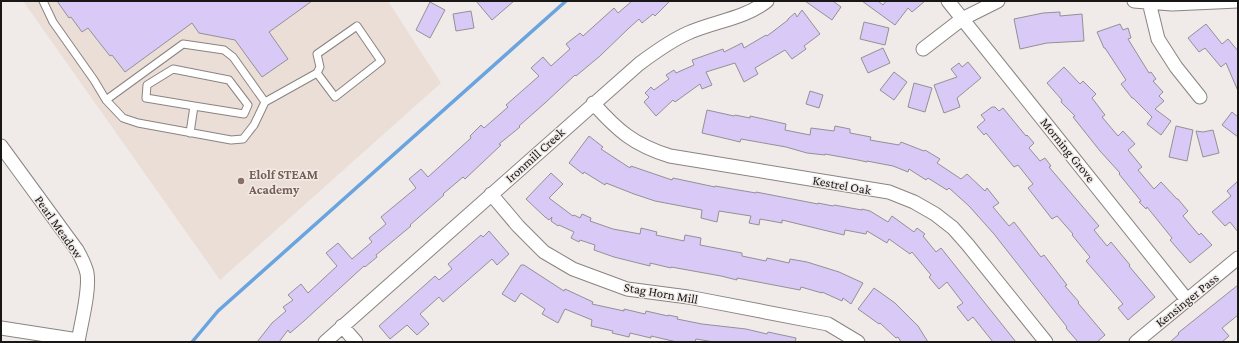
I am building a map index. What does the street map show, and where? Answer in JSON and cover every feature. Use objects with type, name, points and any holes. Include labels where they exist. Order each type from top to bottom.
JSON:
[{"type":"street","name":"Ironmill Creek","points":[[325,342],[639,64],[660,48],[689,33],[740,16],[759,7],[767,1]]},
{"type":"street","name":"Morning Grove","points":[[948,1],[1188,300]]},
{"type":"street","points":[[923,49],[962,19],[998,1]]},
{"type":"street","points":[[1134,1],[1172,4],[1238,1]]},
{"type":"street","points":[[1149,2],[1158,39],[1176,66],[1200,97]]},
{"type":"street","name":"Kestrel Oak","points":[[593,104],[612,125],[630,139],[656,152],[670,156],[888,192],[914,202],[935,214],[953,228],[1046,342]]},
{"type":"street","name":"Pearl Meadow","points":[[1,146],[84,261],[87,274],[87,288],[78,341]]},
{"type":"street","name":"Stag Horn Mill","points":[[491,194],[518,226],[544,252],[573,269],[627,289],[688,297],[828,324],[858,342]]},
{"type":"street","name":"Kensinger Pass","points":[[1136,342],[1238,258]]},
{"type":"street","points":[[342,326],[356,342]]},
{"type":"street","points":[[1,328],[78,341]]},
{"type":"lane","points":[[43,1],[53,22],[94,80],[106,100],[123,118],[138,123],[232,140],[243,139],[254,125],[265,102],[317,73],[320,67],[316,54],[357,26],[381,60],[335,97],[317,73]]},
{"type":"lane","points":[[106,100],[183,44],[224,50],[233,57],[265,102]]},
{"type":"lane","points":[[173,69],[229,80],[248,106],[244,114],[194,106],[146,98],[147,86],[173,69]]},
{"type":"lane","points":[[190,133],[194,106]]},
{"type":"shaded area","name":"Elolf STEAM Academy","points":[[23,1],[388,1],[441,83],[220,280]]},
{"type":"building","points":[[57,1],[312,1],[269,32],[288,59],[262,77],[235,40],[199,33],[192,23],[125,72],[88,28],[82,32],[71,17],[69,18]]},
{"type":"building","points":[[476,1],[514,1],[492,20]]},
{"type":"building","points":[[632,1],[670,1],[655,16],[653,14],[642,23],[639,19],[600,56],[576,76],[575,75],[519,126],[520,127],[499,144],[501,145],[465,179],[463,177],[443,194],[444,195],[410,225],[411,226],[376,255],[377,257],[365,267],[364,266],[290,333],[288,330],[279,342],[257,342],[272,323],[286,311],[283,307],[293,300],[288,295],[301,284],[308,293],[337,266],[326,253],[338,243],[352,259],[372,242],[369,238],[386,224],[381,217],[416,188],[409,179],[421,169],[428,177],[471,138],[470,136],[481,125],[484,128],[508,107],[506,105],[539,76],[531,68],[543,57],[551,66],[570,49],[566,44],[580,33],[583,36],[614,8],[618,13]]},
{"type":"building","points":[[805,1],[833,1],[841,7],[832,20]]},
{"type":"building","points":[[862,1],[878,1],[883,5],[886,1],[925,1],[912,12],[908,8],[895,25]]},
{"type":"building","points":[[430,2],[445,10],[430,38],[416,30]]},
{"type":"building","points":[[802,10],[820,34],[804,46],[806,49],[792,59],[785,50],[755,68],[758,74],[744,82],[735,63],[706,72],[712,85],[702,89],[700,84],[675,102],[673,100],[656,116],[644,102],[649,97],[645,93],[651,87],[654,90],[669,79],[666,75],[674,70],[676,73],[694,65],[692,60],[723,49],[724,52],[742,43],[744,48],[766,35],[767,36],[795,13],[797,17]]},
{"type":"building","points":[[471,11],[474,28],[456,31],[453,14]]},
{"type":"building","points":[[1060,12],[1060,16],[1082,14],[1084,41],[1047,43],[1020,49],[1014,19],[1043,13]]},
{"type":"building","points":[[864,22],[889,28],[885,45],[860,39]]},
{"type":"building","points":[[1120,24],[1123,30],[1128,28],[1131,38],[1128,39],[1149,73],[1151,72],[1156,79],[1153,81],[1163,92],[1159,96],[1164,101],[1155,109],[1171,121],[1161,135],[1147,124],[1152,117],[1132,98],[1121,84],[1126,80],[1104,48],[1097,32]]},
{"type":"building","points":[[1206,24],[1222,44],[1228,39],[1238,51],[1238,91],[1226,63],[1221,67],[1205,48],[1199,52],[1188,38]]},
{"type":"building","points":[[883,48],[890,63],[868,73],[861,58]]},
{"type":"building","points":[[968,62],[981,78],[957,98],[960,107],[944,113],[934,85],[957,77],[951,69],[959,63],[962,67]]},
{"type":"building","points":[[1064,67],[1080,84],[1083,81],[1096,94],[1092,98],[1105,115],[1102,117],[1118,136],[1123,131],[1135,144],[1128,150],[1142,167],[1138,170],[1154,189],[1161,182],[1178,199],[1188,211],[1183,216],[1199,235],[1201,233],[1212,245],[1190,263],[1170,240],[1172,238],[1147,207],[1146,209],[1139,202],[1141,201],[1119,174],[1120,173],[1100,151],[1073,117],[1075,116],[1061,102],[1062,100],[1047,83]]},
{"type":"building","points":[[894,72],[907,82],[894,100],[880,90]]},
{"type":"building","points":[[914,83],[932,88],[925,112],[908,107]]},
{"type":"building","points":[[810,91],[823,95],[819,108],[806,104]]},
{"type":"building","points":[[992,107],[995,107],[999,111],[1003,108],[1026,136],[1027,135],[1034,143],[1029,148],[1040,161],[1045,158],[1051,166],[1049,167],[1099,226],[1094,230],[1107,246],[1111,242],[1155,297],[1128,320],[1118,308],[1123,304],[1086,261],[1090,257],[1072,235],[1073,234],[1057,216],[1052,219],[1028,188],[1033,184],[1018,165],[1014,167],[986,133],[984,135],[977,127],[985,120],[981,115]]},
{"type":"building","points":[[707,110],[734,116],[750,118],[750,116],[786,124],[785,130],[810,135],[811,128],[834,131],[835,126],[850,129],[850,133],[871,137],[870,140],[899,145],[901,142],[924,151],[925,150],[940,159],[937,163],[961,179],[967,174],[985,191],[987,188],[999,203],[993,207],[1009,226],[1014,222],[1041,257],[1044,255],[1067,285],[1065,286],[1105,335],[1097,342],[1078,342],[994,234],[969,206],[949,188],[947,190],[928,178],[926,180],[909,169],[908,172],[893,166],[867,161],[825,154],[807,153],[786,147],[741,139],[740,142],[702,133]]},
{"type":"building","points":[[1232,112],[1238,117],[1238,137],[1222,125]]},
{"type":"building","points":[[1176,126],[1193,130],[1187,161],[1169,157]]},
{"type":"building","points":[[1213,130],[1219,153],[1203,157],[1196,131],[1203,132]]},
{"type":"building","points":[[589,136],[603,147],[601,149],[630,168],[631,166],[672,180],[673,178],[715,187],[756,192],[818,204],[862,209],[870,211],[888,222],[892,216],[914,232],[917,228],[925,234],[923,236],[936,252],[941,248],[1016,342],[993,342],[973,317],[968,321],[957,307],[963,303],[947,282],[939,289],[929,277],[931,275],[912,252],[910,254],[889,239],[887,243],[867,231],[866,234],[845,230],[844,235],[782,220],[782,223],[760,219],[759,225],[749,223],[751,216],[719,211],[717,222],[701,218],[702,210],[655,201],[606,183],[605,185],[584,172],[583,174],[569,163]]},
{"type":"building","points":[[551,173],[563,184],[549,198],[573,216],[574,215],[580,218],[582,214],[591,218],[590,221],[613,229],[640,234],[641,228],[657,232],[656,235],[684,241],[685,235],[701,238],[700,245],[742,253],[742,256],[766,261],[767,258],[789,263],[790,259],[807,262],[839,272],[863,283],[851,304],[843,298],[842,301],[822,292],[801,287],[800,290],[737,278],[737,280],[650,263],[650,266],[614,257],[594,250],[595,245],[580,240],[579,242],[571,238],[574,232],[559,225],[558,226],[551,221],[552,217],[549,220],[526,199]]},
{"type":"building","points":[[1238,181],[1238,232],[1230,222],[1225,226],[1212,212],[1231,196],[1227,191]]},
{"type":"building","points":[[489,231],[509,254],[497,265],[492,259],[443,302],[439,297],[420,314],[429,324],[417,335],[407,325],[390,339],[379,326],[435,276],[439,280],[452,269],[448,264],[481,235],[483,237]]},
{"type":"building","points":[[521,265],[524,265],[564,291],[565,289],[593,302],[592,304],[624,311],[624,309],[645,314],[646,311],[668,315],[678,317],[677,319],[702,324],[746,329],[767,334],[768,332],[796,338],[795,342],[714,342],[696,339],[695,342],[677,342],[630,333],[629,337],[612,333],[613,331],[591,326],[592,320],[565,309],[558,323],[542,314],[545,309],[521,293],[515,302],[502,294]]},
{"type":"building","points":[[1238,285],[1238,315],[1222,328],[1229,336],[1222,342],[1170,342],[1179,334],[1178,333]]},
{"type":"building","points":[[874,288],[895,303],[918,326],[928,342],[901,342],[898,337],[896,338],[880,323],[879,324],[858,309]]},
{"type":"waterway","points":[[192,342],[218,311],[566,1]]},
{"type":"place","name":"Elolf STEAM Academy","points":[[241,181]]}]
